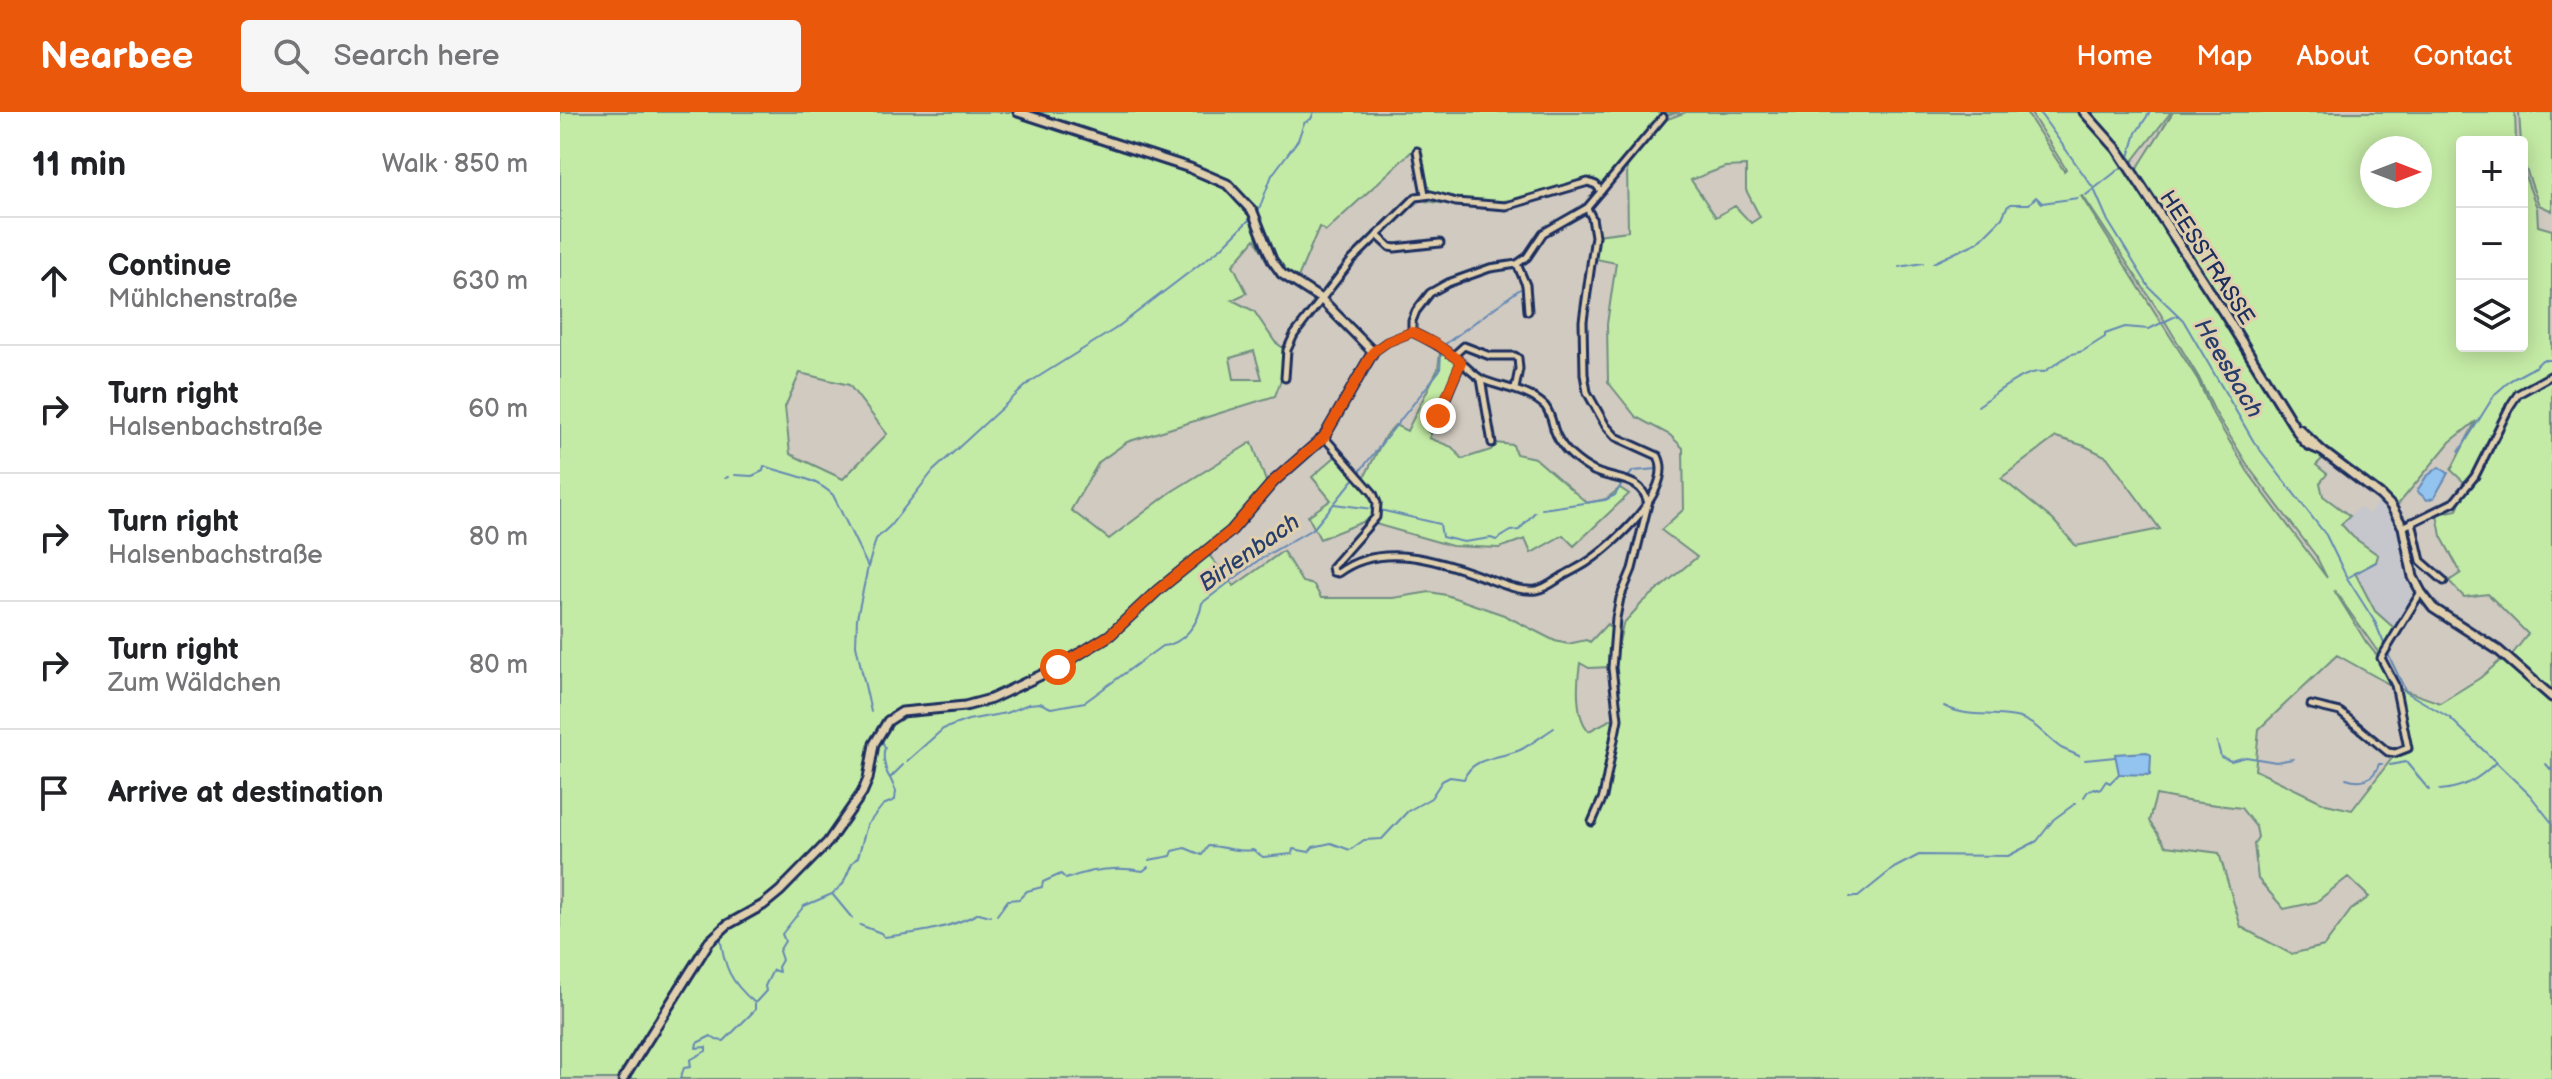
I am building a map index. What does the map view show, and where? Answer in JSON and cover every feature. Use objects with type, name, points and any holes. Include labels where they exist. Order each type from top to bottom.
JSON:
[{"type":"street","points":[[1018,112],[1198,170],[1227,184],[1253,212],[1272,260],[1282,274],[1321,299],[1373,352]]},
{"type":"street","name":"HEESSTRASSE","points":[[2084,112],[2117,149],[2295,426],[2380,495],[2395,512],[2403,527],[2411,572],[2421,592],[2437,611],[2491,645],[2552,697]]},
{"type":"street","points":[[1412,332],[1416,311],[1430,293],[1490,268],[1517,264],[1527,257],[1543,233],[1587,208],[1663,117]]},
{"type":"street","points":[[1417,151],[1425,194]]},
{"type":"street","points":[[1285,378],[1287,350],[1293,336],[1342,271],[1416,197],[1425,194],[1456,202],[1506,206],[1588,182],[1601,191]]},
{"type":"street","points":[[1324,437],[1373,493],[1377,503],[1376,517],[1332,567],[1335,573],[1371,558],[1390,555],[1433,560],[1502,585],[1538,590],[1589,562],[1648,504],[1662,472],[1658,456],[1611,432],[1585,385],[1583,321],[1595,236],[1587,208]]},
{"type":"street","points":[[1377,235],[1395,248],[1440,243]]},
{"type":"street","points":[[1517,264],[1526,285],[1528,311]]},
{"type":"street","points":[[623,1079],[709,942],[727,925],[763,905],[780,891],[816,856],[841,825],[868,779],[874,744],[882,728],[902,712],[965,706],[991,699],[1058,667],[1110,635],[1158,590],[1231,531],[1274,481],[1324,437],[1373,352],[1387,342],[1412,332]]},
{"type":"street","points":[[1412,332],[1453,356],[1481,379],[1515,389],[1538,402],[1547,409],[1559,441],[1567,451],[1594,472],[1638,485],[1646,496],[1648,504],[1616,618],[1613,675],[1618,719],[1603,797],[1592,822]]},
{"type":"street","points":[[1453,356],[1464,346],[1490,356],[1515,356],[1519,369],[1515,389]]},
{"type":"street","points":[[1431,428],[1461,362]]},
{"type":"street","points":[[2403,527],[2454,502],[2475,476],[2518,394],[2552,375]]},
{"type":"street","points":[[1481,379],[1492,443]]},
{"type":"street","points":[[2412,522],[2421,561],[2444,581]]},
{"type":"street","points":[[2311,705],[2340,712],[2388,752],[2408,748],[2395,685],[2381,658],[2421,592]]},
{"type":"shaded area","points":[[2379,501],[2392,514],[2402,533],[2405,566],[2413,592],[2412,601],[2394,628],[2375,611],[2355,572],[2376,562],[2377,555],[2353,537],[2341,523],[2359,507],[2369,514]]},
{"type":"green space","points":[[560,112],[1680,112],[1667,115],[1668,119],[1686,112],[2026,112],[2064,171],[2066,169],[2030,112],[2080,112],[2116,151],[2238,340],[2276,405],[2293,428],[2325,456],[2316,465],[2327,474],[2320,483],[2323,496],[2350,516],[2341,524],[2378,555],[2376,562],[2355,573],[2375,611],[2394,628],[2381,656],[2334,590],[2379,658],[2392,686],[2440,703],[2480,678],[2508,654],[2511,656],[2528,634],[2488,594],[2464,597],[2449,581],[2461,573],[2441,536],[2437,514],[2457,510],[2466,484],[2451,470],[2476,421],[2450,442],[2397,506],[2338,461],[2297,423],[2167,215],[2135,172],[2173,112],[2515,112],[2516,136],[2456,136],[2456,352],[2528,352],[2528,184],[2537,208],[2538,226],[2552,230],[2552,1079],[560,1079]],"holes":[[[1412,151],[1426,201],[1469,207],[1590,186],[1597,192],[1627,164],[1628,231],[1597,235],[1596,259],[1616,263],[1607,324],[1608,382],[1636,417],[1670,435],[1683,448],[1684,509],[1661,530],[1697,557],[1642,603],[1623,624],[1611,680],[1614,718],[1589,731],[1581,717],[1578,699],[1580,663],[1589,668],[1610,667],[1612,629],[1607,624],[1590,642],[1568,644],[1555,641],[1504,615],[1430,592],[1393,598],[1321,598],[1314,585],[1302,582],[1283,551],[1234,586],[1209,555],[1244,523],[1269,490],[1252,442],[1171,492],[1109,539],[1071,510],[1099,462],[1127,442],[1275,396],[1286,350],[1275,342],[1254,311],[1232,300],[1247,293],[1233,265],[1255,239],[1277,277],[1297,280],[1319,227],[1326,231]],[[1746,166],[1746,190],[1760,217],[1751,223],[1735,206],[1716,217],[1691,180],[1725,167]],[[2081,196],[2160,313],[2250,469],[2316,556],[2327,578],[2248,472],[2213,414],[2198,380]],[[1254,351],[1262,379],[1234,379],[1230,358]],[[800,373],[849,385],[887,434],[843,479],[790,454],[785,407]],[[2056,437],[2085,446],[2107,457],[2160,529],[2076,546],[2053,520],[2001,478]],[[2337,655],[2392,686],[2403,744],[2352,810],[2326,804],[2255,770],[2259,729]],[[2156,795],[2241,808],[2256,827],[2258,837],[2254,844],[2258,879],[2284,909],[2316,902],[2348,877],[2369,897],[2351,910],[2324,946],[2291,954],[2241,927],[2219,853],[2166,846],[2149,821]]]},
{"type":"green space","points":[[2089,112],[2171,112],[2133,161]]},
{"type":"green space","points":[[2519,112],[2552,112],[2552,211],[2539,205],[2528,175],[2528,136],[2521,136]]},
{"type":"green space","points":[[1440,352],[1464,369],[1429,438],[1452,447],[1462,459],[1491,450],[1495,443],[1513,445],[1516,454],[1535,458],[1587,503],[1606,499],[1620,488],[1629,494],[1574,546],[1563,535],[1531,553],[1525,539],[1499,548],[1452,546],[1365,521],[1320,539],[1308,516],[1331,500],[1312,477],[1336,456],[1365,476],[1385,436],[1395,425],[1407,431],[1438,369]]},
{"type":"water","points":[[2439,467],[2448,473],[2434,498],[2427,500],[2417,491],[2426,477]]},
{"type":"water","points":[[2147,752],[2151,755],[2150,775],[2119,774],[2115,754]]},
{"type":"waterway","points":[[1258,212],[1272,175],[1314,112]]},
{"type":"waterway","name":"Heesbach","points":[[2039,112],[2094,189],[2108,221],[2149,287],[2183,320],[2254,442],[2326,535],[2347,578],[2375,622],[2385,646]]},
{"type":"waterway","points":[[2129,157],[2136,133],[2150,112]]},
{"type":"waterway","points":[[2086,195],[2122,167]]},
{"type":"waterway","points":[[1933,263],[1978,242],[2011,204],[2029,204],[2036,197],[2042,203],[2078,198]]},
{"type":"waterway","points":[[871,712],[856,645],[857,618],[876,539],[933,471],[1030,382],[1115,329],[1221,248],[1251,218]]},
{"type":"waterway","points":[[1899,267],[1923,263]]},
{"type":"waterway","name":"Birlenbach","points":[[1444,345],[1520,289]]},
{"type":"waterway","points":[[1978,406],[2028,374],[2044,372],[2069,355],[2083,351],[2105,334],[2125,327],[2149,329],[2178,315]]},
{"type":"waterway","name":"Birlenbach","points":[[1360,471],[1440,370],[1441,353]]},
{"type":"waterway","points":[[2459,452],[2495,394],[2542,360],[2552,360]]},
{"type":"waterway","points":[[735,475],[752,476],[763,471],[764,466],[809,480],[826,489],[833,495],[868,567]]},
{"type":"waterway","points":[[1628,477],[1633,471],[1658,469]]},
{"type":"waterway","name":"Birlenbach","points":[[907,761],[943,729],[968,720],[1006,713],[1029,704],[1040,703],[1051,708],[1085,702],[1162,646],[1177,642],[1194,625],[1202,603],[1260,559],[1314,528],[1355,478]]},
{"type":"waterway","points":[[1542,509],[1605,500],[1615,495],[1621,485]]},
{"type":"waterway","points":[[1334,504],[1373,509]]},
{"type":"waterway","points":[[1380,510],[1440,524],[1442,537],[1464,542],[1496,540],[1519,530],[1535,512]]},
{"type":"waterway","points":[[2349,577],[2376,562]]},
{"type":"waterway","name":"Heesbach","points":[[2388,654],[2406,692],[2450,718],[2530,795],[2552,823]]},
{"type":"waterway","points":[[1944,706],[1972,714],[2020,718],[2037,727],[2061,748],[2079,756]]},
{"type":"waterway","points":[[1149,860],[1171,856],[1173,851],[1185,848],[1202,855],[1208,846],[1253,850],[1263,857],[1292,854],[1293,849],[1309,852],[1313,847],[1331,843],[1350,850],[1364,840],[1382,839],[1408,811],[1431,798],[1442,781],[1450,777],[1464,779],[1468,771],[1480,762],[1520,750],[1554,728]]},
{"type":"waterway","points":[[882,740],[885,767],[890,778]]},
{"type":"waterway","points":[[2217,742],[2221,757],[2231,761],[2246,757],[2276,762],[2293,759]]},
{"type":"waterway","points":[[2085,760],[2115,757]]},
{"type":"waterway","points":[[2390,765],[2406,762],[2429,790]]},
{"type":"waterway","points":[[2440,790],[2471,782],[2496,762]]},
{"type":"waterway","points":[[2346,778],[2366,779],[2382,764]]},
{"type":"waterway","points":[[2546,764],[2552,771]]},
{"type":"waterway","name":"Birlenbach","points":[[680,1079],[684,1068],[691,1067],[690,1060],[706,1051],[706,1047],[696,1048],[697,1043],[711,1036],[724,1041],[755,1010],[755,1003],[766,991],[765,986],[773,970],[779,972],[782,960],[779,951],[785,941],[782,934],[804,906],[832,894],[843,884],[858,857],[867,825],[883,805],[895,800],[896,791],[890,778],[903,765]]},
{"type":"waterway","points":[[2084,797],[2094,788],[2100,790],[2106,781],[2110,783],[2119,774]]},
{"type":"waterway","points":[[1850,897],[1858,897],[1894,868],[1919,855],[2008,856],[2037,841],[2054,819],[2076,803]]},
{"type":"waterway","points":[[997,915],[1008,900],[1019,899],[1027,891],[1042,887],[1043,882],[1061,874],[1066,879],[1094,871],[1143,871],[1148,867]]},
{"type":"waterway","points":[[833,895],[852,918]]},
{"type":"waterway","points":[[860,925],[884,937],[944,927],[979,913],[990,916]]},
{"type":"waterway","points":[[720,935],[730,973],[755,1003]]},
{"type":"route","points":[[1058,667],[1110,635],[1158,590],[1231,531],[1274,481],[1324,437],[1376,349],[1412,332],[1438,345],[1461,362],[1438,416]]}]
